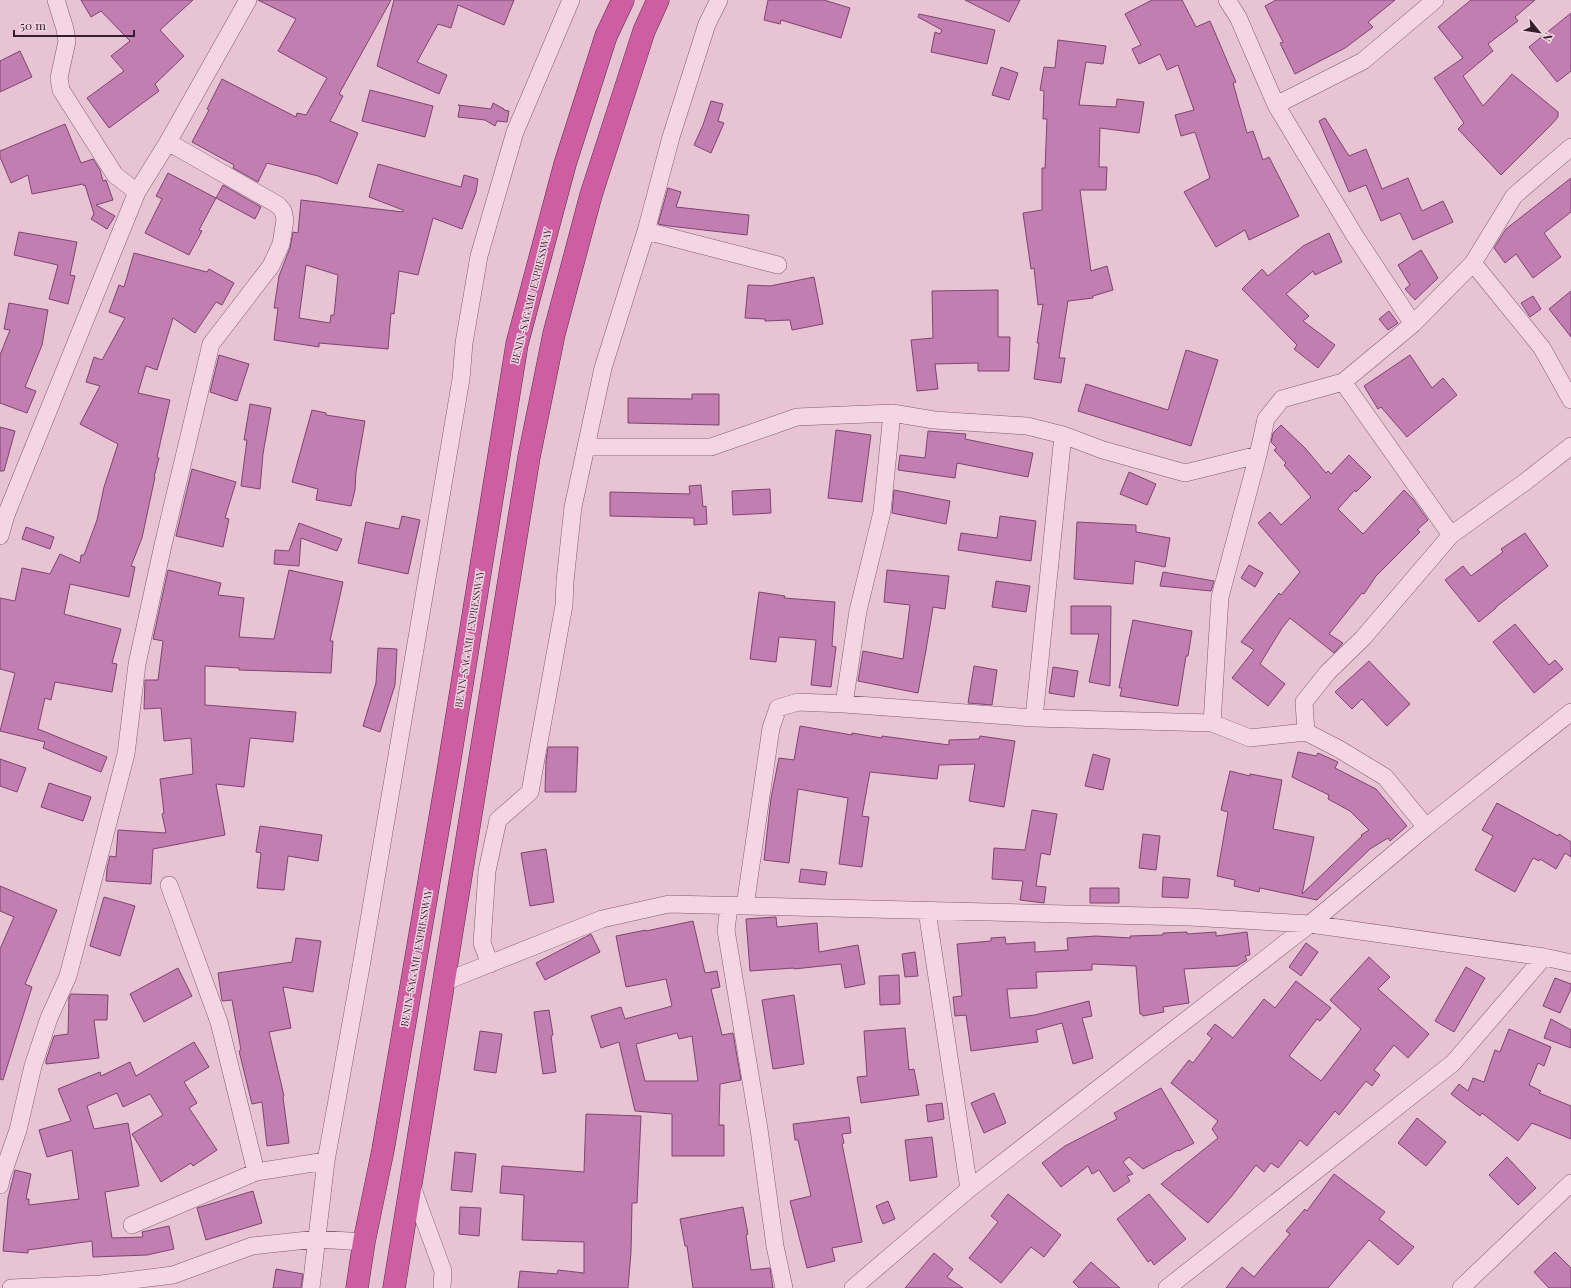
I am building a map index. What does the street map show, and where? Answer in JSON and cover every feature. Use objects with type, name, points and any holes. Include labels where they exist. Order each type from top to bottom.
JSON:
[{"type":"highway","name":"BENIN-SAGAMU EXPRESSWAY","points":[[357,1288],[364,1242],[383,1150],[449,763],[517,344],[565,164],[606,36],[623,0]]},
{"type":"highway","points":[[394,1288],[529,457],[554,334],[590,196],[644,31],[658,0]]},
{"type":"highway","points":[[383,1150],[416,1155]]},
{"type":"street","points":[[56,0],[66,29],[66,41],[59,78],[61,90],[114,175],[138,192]]},
{"type":"street","points":[[0,536],[3,515],[138,192],[248,0]]},
{"type":"street","points":[[311,1288],[318,1239],[326,1161],[361,967],[461,379],[464,343],[479,256],[515,132],[571,0]]},
{"type":"street","points":[[490,964],[482,944],[487,871],[498,820],[530,792],[564,605],[573,507],[603,368],[646,231],[672,137],[707,24],[719,0]]},
{"type":"street","points":[[1227,0],[1238,17],[1276,105],[1355,236],[1413,324]]},
{"type":"street","points":[[1276,105],[1363,61],[1435,0]]},
{"type":"street","points":[[0,1185],[18,1130],[33,1066],[49,1018],[68,976],[126,754],[137,664],[163,545],[211,344],[271,266],[281,244],[286,220],[283,211],[278,204],[168,142]]},
{"type":"street","points":[[1212,723],[1220,598],[1258,455],[1266,419],[1282,399],[1344,382],[1413,324],[1473,263],[1514,196],[1571,147]]},
{"type":"street","points":[[646,231],[778,266]]},
{"type":"street","points":[[1473,263],[1542,348],[1571,400]]},
{"type":"street","points":[[1344,382],[1451,536]]},
{"type":"street","points":[[587,447],[711,447],[797,418],[892,413],[934,420],[1027,426],[1063,435],[1103,450],[1185,473],[1258,455]]},
{"type":"street","points":[[844,704],[858,612],[882,512],[892,413]]},
{"type":"street","points":[[1034,718],[1063,435]]},
{"type":"street","points":[[1306,732],[1304,702],[1328,672],[1363,638],[1451,536],[1571,446]]},
{"type":"street","points":[[784,1288],[775,1246],[759,1129],[726,930],[737,906],[771,728],[778,708],[798,702],[1034,718],[1212,723],[1250,738],[1306,732],[1339,749],[1385,777],[1426,827]]},
{"type":"street","points":[[853,1288],[969,1189],[1310,924],[1426,827],[1571,712]]},
{"type":"street","points":[[169,885],[219,1022],[256,1172]]},
{"type":"street","points":[[444,982],[602,919],[669,904],[1189,917],[1310,924],[1544,957],[1571,963]]},
{"type":"street","points":[[927,911],[969,1189]]},
{"type":"street","points":[[1167,1288],[1453,1063],[1544,957]]},
{"type":"street","points":[[132,1225],[256,1172],[326,1161]]},
{"type":"street","points":[[1461,1288],[1571,1183]]},
{"type":"street","points":[[411,1184],[443,1271],[442,1288]]},
{"type":"street","points":[[11,1288],[101,1286],[173,1275],[252,1246],[318,1239],[364,1242]]},
{"type":"building","points":[[81,0],[193,0],[160,30],[184,56],[155,84],[159,91],[109,128],[87,98],[124,71],[111,56],[130,41],[101,11],[91,17]]},
{"type":"building","points":[[258,0],[391,0],[339,94],[343,96],[330,121],[358,133],[337,184],[318,176],[267,163],[258,182],[233,168],[234,165],[192,142],[209,110],[207,109],[222,79],[296,117],[297,113],[306,115],[327,78],[278,51],[296,19]]},
{"type":"building","points":[[394,0],[514,0],[504,25],[458,5],[451,28],[438,24],[417,62],[447,75],[439,94],[377,66]]},
{"type":"building","points":[[768,0],[824,0],[850,8],[841,38],[781,20],[780,24],[764,20]]},
{"type":"building","points":[[965,0],[1020,0],[1009,22]]},
{"type":"building","points":[[1152,0],[1182,0],[1196,27],[1210,21],[1236,82],[1233,83],[1247,133],[1253,131],[1263,160],[1269,157],[1299,216],[1249,240],[1245,230],[1216,247],[1184,192],[1210,178],[1195,132],[1181,136],[1175,115],[1194,110],[1178,65],[1167,70],[1160,54],[1139,64],[1132,49],[1141,45],[1125,14]]},
{"type":"building","points":[[1276,0],[1395,0],[1368,22],[1373,27],[1345,48],[1295,74],[1280,43],[1283,42],[1265,6]]},
{"type":"building","points":[[1471,0],[1535,0],[1515,17],[1518,21],[1488,44],[1493,51],[1463,76],[1483,106],[1512,74],[1558,112],[1558,117],[1551,125],[1501,175],[1458,129],[1464,123],[1434,78],[1463,58],[1438,27]]},
{"type":"building","points":[[1571,13],[1571,71],[1557,82],[1529,47]]},
{"type":"building","points":[[919,14],[995,30],[987,64],[931,52],[935,32],[940,34],[942,30],[918,17]]},
{"type":"building","points":[[1058,40],[1106,46],[1103,64],[1086,62],[1079,105],[1116,107],[1117,99],[1144,102],[1139,133],[1100,128],[1099,167],[1107,167],[1106,190],[1080,190],[1091,271],[1107,266],[1113,290],[1093,296],[1093,298],[1068,301],[1059,358],[1065,358],[1061,383],[1034,379],[1039,343],[1037,343],[1043,304],[1038,305],[1034,268],[1031,269],[1023,213],[1042,210],[1042,168],[1045,168],[1047,119],[1043,119],[1044,91],[1040,90],[1044,67],[1055,68]]},
{"type":"building","points":[[20,51],[32,77],[0,92],[0,61]]},
{"type":"building","points":[[1001,67],[1018,73],[1009,100],[992,95]]},
{"type":"building","points":[[370,90],[433,106],[425,137],[362,121]]},
{"type":"building","points":[[711,101],[723,104],[718,121],[724,123],[711,153],[694,145]]},
{"type":"building","points":[[493,103],[504,110],[509,111],[507,122],[497,121],[495,126],[485,120],[458,117],[460,106],[458,105],[491,109]]},
{"type":"building","points":[[1325,118],[1349,156],[1366,149],[1382,189],[1408,178],[1422,211],[1443,201],[1453,222],[1413,240],[1400,213],[1381,221],[1366,185],[1349,192],[1319,121]]},
{"type":"building","points":[[65,124],[81,163],[93,159],[100,170],[103,181],[106,180],[113,200],[96,205],[115,216],[107,229],[91,219],[94,214],[85,185],[84,186],[83,184],[32,194],[28,175],[11,183],[0,157],[0,151]]},
{"type":"building","points":[[378,164],[461,187],[464,175],[478,179],[476,192],[462,229],[433,218],[418,275],[399,271],[394,314],[391,313],[388,349],[319,343],[319,347],[274,340],[278,308],[274,308],[279,276],[290,248],[293,232],[298,233],[301,200],[403,212],[403,210],[369,197]],"holes":[[[306,265],[338,275],[334,315],[331,315],[330,323],[299,318]]]},
{"type":"building","points":[[168,173],[216,198],[199,230],[202,231],[189,255],[145,233],[162,199],[156,196]]},
{"type":"building","points":[[1571,178],[1571,212],[1544,233],[1561,257],[1533,278],[1516,254],[1505,263],[1494,248],[1506,229]]},
{"type":"building","points":[[223,185],[261,207],[255,219],[216,198]]},
{"type":"building","points":[[668,188],[681,192],[676,207],[749,215],[747,235],[658,224]]},
{"type":"building","points":[[19,232],[77,242],[70,275],[75,276],[68,304],[49,299],[58,265],[14,255]]},
{"type":"building","points":[[1329,233],[1342,262],[1315,275],[1313,271],[1286,294],[1309,316],[1303,321],[1335,345],[1318,368],[1294,349],[1297,345],[1242,289],[1262,269],[1268,276],[1303,246]]},
{"type":"building","points":[[1421,250],[1438,278],[1415,300],[1405,289],[1410,285],[1398,265]]},
{"type":"building","points":[[134,253],[207,272],[209,269],[234,283],[222,305],[216,302],[195,333],[173,318],[157,370],[146,366],[138,393],[170,400],[157,457],[159,458],[142,538],[131,566],[135,567],[129,597],[70,584],[64,614],[121,629],[112,663],[117,664],[112,692],[55,682],[51,700],[45,698],[38,729],[107,757],[101,772],[43,748],[45,742],[0,731],[15,673],[0,669],[0,598],[15,601],[22,568],[50,574],[60,554],[80,563],[81,555],[84,555],[97,520],[104,487],[118,444],[80,424],[100,386],[86,382],[94,357],[102,360],[125,318],[109,312],[119,285],[124,287]]},
{"type":"building","points":[[814,277],[823,324],[792,330],[790,320],[765,321],[765,319],[745,318],[748,285],[770,286]]},
{"type":"building","points":[[998,290],[998,337],[1010,337],[1009,371],[978,371],[978,363],[935,364],[938,389],[917,391],[911,340],[933,338],[932,291]]},
{"type":"building","points":[[1571,291],[1571,337],[1549,309]]},
{"type":"building","points":[[1533,296],[1541,309],[1530,317],[1521,303]]},
{"type":"building","points":[[9,303],[48,310],[42,345],[25,387],[36,391],[27,413],[0,403],[0,355],[10,330],[4,329]]},
{"type":"building","points":[[1389,311],[1398,323],[1388,330],[1379,319]]},
{"type":"building","points":[[1186,350],[1218,360],[1191,446],[1078,411],[1086,384],[1168,410]]},
{"type":"building","points":[[219,355],[249,364],[237,401],[210,392]]},
{"type":"building","points":[[1410,355],[1432,388],[1443,378],[1457,395],[1407,437],[1381,407],[1378,409],[1364,386]]},
{"type":"building","points":[[692,394],[719,394],[719,425],[628,423],[628,398],[692,399]]},
{"type":"building","points":[[250,404],[271,408],[263,454],[260,489],[241,486],[247,440],[244,440]]},
{"type":"building","points":[[312,410],[326,413],[326,415],[365,421],[356,472],[355,490],[351,506],[316,500],[318,489],[292,482]]},
{"type":"building","points":[[1281,425],[1305,448],[1326,473],[1328,471],[1331,474],[1349,455],[1371,477],[1356,492],[1355,490],[1338,509],[1363,534],[1404,490],[1413,499],[1428,520],[1417,530],[1420,532],[1376,576],[1364,594],[1362,593],[1329,634],[1343,643],[1334,653],[1290,618],[1282,628],[1260,664],[1285,684],[1268,706],[1232,678],[1254,650],[1241,642],[1279,593],[1281,595],[1300,572],[1258,523],[1270,512],[1281,525],[1311,497],[1284,465],[1286,463],[1274,450],[1277,448],[1271,442],[1273,433]]},
{"type":"building","points":[[0,427],[15,431],[4,471],[0,471]]},
{"type":"building","points":[[836,430],[871,435],[862,502],[828,498]]},
{"type":"building","points":[[928,431],[966,434],[965,439],[1033,453],[1028,477],[957,463],[955,478],[898,470],[900,455],[925,458]]},
{"type":"building","points":[[192,469],[236,482],[225,518],[229,519],[223,547],[176,536]]},
{"type":"building","points":[[1129,472],[1156,484],[1147,505],[1120,494]]},
{"type":"building","points":[[701,485],[703,507],[706,506],[707,524],[694,525],[694,518],[610,516],[610,492],[690,494],[689,486]]},
{"type":"building","points":[[770,489],[771,513],[733,515],[732,491]]},
{"type":"building","points":[[894,490],[950,501],[946,524],[892,513]]},
{"type":"building","points":[[402,516],[420,520],[408,574],[358,563],[366,522],[399,529]]},
{"type":"building","points":[[1000,516],[1036,521],[1031,561],[958,550],[961,533],[997,538]]},
{"type":"building","points":[[1077,522],[1136,525],[1136,532],[1170,538],[1165,567],[1135,561],[1133,584],[1074,579]]},
{"type":"building","points":[[299,523],[342,539],[337,551],[301,538],[299,566],[274,564],[275,550],[289,551]]},
{"type":"building","points":[[26,527],[54,537],[50,549],[22,539]]},
{"type":"building","points":[[1525,533],[1548,566],[1479,622],[1445,580],[1463,566],[1471,576],[1503,552],[1501,549]]},
{"type":"building","points":[[1249,565],[1263,573],[1255,587],[1241,578]]},
{"type":"building","points":[[168,570],[221,583],[218,595],[244,598],[239,637],[274,639],[289,570],[343,582],[330,641],[333,641],[331,673],[239,670],[239,668],[205,666],[205,705],[296,712],[293,742],[250,738],[244,787],[216,784],[225,835],[153,849],[151,884],[106,881],[110,856],[116,857],[118,830],[166,833],[162,814],[164,813],[160,779],[193,774],[191,738],[164,741],[161,708],[144,709],[145,680],[158,680],[163,641],[153,639]]},
{"type":"building","points":[[887,570],[949,576],[945,609],[933,607],[918,693],[858,681],[863,651],[903,659],[910,605],[884,602]]},
{"type":"building","points":[[1163,572],[1214,581],[1211,591],[1160,586]]},
{"type":"building","points":[[996,581],[1030,586],[1026,612],[992,607]]},
{"type":"building","points":[[759,592],[785,596],[784,598],[835,602],[832,646],[836,647],[831,687],[811,685],[816,640],[779,637],[776,662],[750,659]]},
{"type":"building","points":[[1071,606],[1111,606],[1110,686],[1089,682],[1099,634],[1071,634]]},
{"type":"building","points":[[1133,620],[1192,631],[1188,656],[1186,656],[1178,706],[1120,696],[1122,688],[1119,688]]},
{"type":"building","points":[[1515,624],[1549,665],[1555,660],[1563,669],[1534,693],[1493,642]]},
{"type":"building","points":[[378,648],[397,649],[395,685],[380,732],[363,726],[376,683]]},
{"type":"building","points":[[1369,661],[1410,704],[1387,726],[1362,699],[1352,709],[1335,692]]},
{"type":"building","points":[[974,666],[997,670],[992,705],[968,703]]},
{"type":"building","points":[[1053,667],[1078,671],[1074,697],[1049,693]]},
{"type":"building","points":[[800,726],[852,735],[852,733],[882,738],[882,736],[949,745],[949,740],[979,739],[980,736],[1015,741],[1004,807],[969,801],[975,764],[939,765],[937,779],[870,772],[862,816],[869,817],[862,867],[839,864],[848,798],[798,789],[789,863],[764,860],[771,798],[779,758],[794,760]]},
{"type":"building","points":[[548,747],[578,747],[576,792],[545,792]]},
{"type":"building","points":[[1298,752],[1316,756],[1318,753],[1338,762],[1335,768],[1376,789],[1407,826],[1390,841],[1388,838],[1370,849],[1317,900],[1260,888],[1259,892],[1234,886],[1235,880],[1217,876],[1228,812],[1221,810],[1230,771],[1250,776],[1250,774],[1282,780],[1273,829],[1314,837],[1302,894],[1362,836],[1361,835],[1369,830],[1350,811],[1328,799],[1329,795],[1292,777]]},
{"type":"building","points":[[1093,754],[1110,759],[1103,790],[1085,786]]},
{"type":"building","points":[[0,759],[26,768],[17,792],[0,786]]},
{"type":"building","points":[[49,783],[91,797],[83,821],[41,807]]},
{"type":"building","points":[[1497,803],[1558,836],[1559,834],[1571,842],[1571,857],[1565,853],[1556,869],[1540,859],[1539,861],[1533,858],[1515,892],[1475,870],[1493,836],[1482,830]]},
{"type":"building","points":[[1032,810],[1057,814],[1050,855],[1041,853],[1036,886],[1046,887],[1044,903],[1020,900],[1023,881],[992,879],[994,848],[1025,850]]},
{"type":"building","points":[[260,826],[322,835],[318,861],[288,856],[284,890],[257,888],[261,853],[256,852]]},
{"type":"building","points":[[1143,834],[1160,836],[1156,870],[1139,868]]},
{"type":"building","points":[[546,849],[554,902],[530,906],[521,853]]},
{"type":"building","points":[[801,869],[827,872],[825,885],[799,882]]},
{"type":"building","points":[[1163,877],[1190,879],[1188,898],[1162,897]]},
{"type":"building","points":[[0,886],[57,910],[25,984],[32,987],[3,1080],[0,1079],[0,949],[14,917],[0,911]]},
{"type":"building","points":[[1090,888],[1119,888],[1119,903],[1090,903]]},
{"type":"building","points":[[104,897],[135,906],[120,956],[90,946]]},
{"type":"building","points":[[776,917],[777,927],[817,923],[819,952],[858,945],[865,984],[845,988],[841,964],[794,969],[750,971],[746,919]]},
{"type":"building","points":[[693,921],[705,973],[717,971],[720,987],[711,989],[722,1035],[733,1033],[741,1080],[720,1084],[719,1125],[724,1125],[724,1156],[672,1156],[672,1114],[635,1111],[619,1042],[601,1048],[591,1016],[621,1007],[625,1019],[672,1006],[666,979],[626,987],[616,936]],"holes":[[[677,1033],[679,1039],[692,1036],[698,1081],[645,1081],[636,1044]]]},
{"type":"building","points":[[1187,932],[1187,934],[1216,932],[1216,936],[1247,932],[1250,955],[1245,956],[1247,960],[1237,966],[1184,969],[1189,1003],[1163,1007],[1164,1012],[1143,1016],[1140,1014],[1136,966],[1092,964],[1092,970],[1036,972],[1037,988],[1007,989],[1010,1018],[1035,1015],[1089,1001],[1092,1016],[1082,1018],[1093,1058],[1073,1064],[1062,1023],[1036,1030],[1038,1042],[971,1051],[966,1015],[955,1016],[953,997],[962,996],[957,944],[991,941],[991,938],[1005,937],[1006,944],[1035,942],[1035,952],[1068,950],[1067,938],[1096,936],[1131,938],[1130,936],[1163,935],[1163,933]]},
{"type":"building","points":[[591,934],[600,952],[545,980],[536,963]]},
{"type":"building","points":[[296,938],[321,941],[313,992],[283,987],[291,1028],[269,1032],[284,1096],[289,1143],[267,1146],[262,1102],[252,1104],[239,1051],[241,1050],[232,1000],[222,1001],[218,973],[292,962]]},
{"type":"building","points":[[1306,943],[1318,952],[1301,976],[1289,967]]},
{"type":"building","points":[[915,952],[918,976],[905,977],[902,954]]},
{"type":"building","points":[[1369,957],[1390,977],[1378,989],[1429,1034],[1408,1058],[1394,1045],[1374,1070],[1380,1075],[1372,1086],[1366,1081],[1339,1115],[1335,1111],[1307,1146],[1300,1140],[1278,1168],[1271,1163],[1264,1172],[1256,1165],[1208,1223],[1161,1184],[1218,1138],[1212,1129],[1218,1121],[1171,1083],[1189,1060],[1193,1063],[1212,1038],[1207,1034],[1215,1024],[1233,1038],[1264,999],[1275,1008],[1296,981],[1331,1008],[1320,1021],[1317,1019],[1289,1056],[1321,1081],[1361,1029],[1330,1000]]},
{"type":"building","points":[[1466,967],[1485,978],[1454,1032],[1435,1021]]},
{"type":"building","points":[[178,968],[192,996],[144,1022],[130,994]]},
{"type":"building","points":[[899,975],[900,1004],[880,1005],[879,976]]},
{"type":"building","points":[[1555,978],[1571,984],[1571,989],[1560,1013],[1543,1006]]},
{"type":"building","points":[[71,994],[108,995],[107,1020],[94,1020],[99,1058],[46,1064],[54,1036],[68,1034],[69,997]]},
{"type":"building","points":[[794,995],[804,1064],[773,1069],[762,1000]]},
{"type":"building","points":[[549,1010],[556,1072],[543,1074],[534,1012]]},
{"type":"building","points":[[1551,1019],[1571,1030],[1571,1048],[1544,1038]]},
{"type":"building","points":[[905,1028],[909,1070],[914,1069],[919,1095],[861,1103],[857,1077],[867,1076],[864,1031]]},
{"type":"building","points":[[1509,1029],[1551,1047],[1544,1066],[1538,1063],[1529,1085],[1541,1091],[1539,1093],[1571,1106],[1571,1139],[1532,1123],[1518,1141],[1482,1113],[1480,1116],[1451,1094],[1459,1084],[1468,1091],[1473,1078],[1484,1082],[1495,1050],[1500,1052]]},
{"type":"building","points":[[480,1031],[502,1034],[496,1073],[474,1070]]},
{"type":"building","points":[[194,1042],[209,1067],[184,1082],[197,1103],[189,1108],[217,1150],[193,1166],[191,1163],[161,1182],[132,1134],[163,1115],[150,1094],[123,1107],[117,1093],[87,1106],[94,1129],[128,1123],[139,1186],[105,1192],[112,1238],[143,1237],[142,1232],[169,1226],[174,1249],[147,1255],[93,1257],[92,1241],[28,1250],[28,1253],[3,1251],[8,1198],[15,1170],[31,1174],[26,1199],[29,1199],[29,1205],[79,1199],[72,1150],[47,1157],[39,1130],[71,1121],[58,1089],[100,1072],[101,1076],[130,1062],[136,1076]]},
{"type":"building","points":[[1161,1088],[1194,1143],[1143,1169],[1129,1157],[1123,1162],[1133,1174],[1127,1176],[1130,1181],[1114,1192],[1099,1170],[1092,1174],[1088,1166],[1061,1187],[1042,1163],[1065,1146],[1117,1119],[1114,1113]]},
{"type":"building","points":[[994,1093],[1006,1123],[984,1133],[971,1103]]},
{"type":"building","points":[[942,1103],[944,1119],[928,1122],[926,1105]]},
{"type":"building","points":[[586,1114],[641,1116],[637,1203],[632,1203],[631,1252],[628,1288],[518,1288],[520,1271],[557,1274],[558,1270],[584,1273],[584,1242],[522,1240],[524,1195],[500,1193],[502,1166],[584,1172]]},
{"type":"building","points":[[849,1117],[851,1133],[842,1134],[844,1143],[842,1144],[862,1242],[832,1248],[835,1261],[807,1268],[790,1201],[811,1196],[798,1140],[795,1140],[793,1124]]},
{"type":"building","points":[[1417,1118],[1446,1142],[1426,1166],[1398,1143]]},
{"type":"building","points":[[932,1137],[937,1177],[910,1181],[905,1140]]},
{"type":"building","points":[[455,1152],[476,1154],[472,1192],[451,1190]]},
{"type":"building","points":[[1507,1157],[1536,1188],[1518,1205],[1489,1175]]},
{"type":"building","points":[[1334,1174],[1385,1212],[1379,1219],[1414,1247],[1398,1265],[1369,1240],[1328,1288],[1226,1288],[1242,1267],[1254,1277],[1290,1234],[1286,1231],[1305,1209],[1307,1211]]},
{"type":"building","points":[[253,1191],[262,1223],[206,1240],[197,1208]]},
{"type":"building","points":[[1008,1194],[1061,1235],[1044,1257],[1031,1247],[1001,1283],[969,1258],[998,1222],[991,1216]]},
{"type":"building","points":[[1149,1194],[1186,1239],[1154,1265],[1151,1260],[1148,1262],[1117,1219]]},
{"type":"building","points":[[888,1201],[895,1219],[883,1224],[876,1206]]},
{"type":"building","points":[[460,1207],[481,1208],[479,1236],[459,1234]]},
{"type":"building","points":[[743,1207],[748,1234],[746,1235],[751,1270],[770,1268],[773,1288],[693,1288],[687,1246],[685,1246],[680,1219]]},
{"type":"building","points":[[1555,1252],[1571,1268],[1571,1288],[1549,1288],[1534,1272]]},
{"type":"building","points":[[934,1253],[953,1269],[947,1277],[963,1288],[905,1288]]},
{"type":"building","points":[[1091,1262],[1120,1288],[1079,1288],[1073,1282]]},
{"type":"building","points":[[276,1269],[303,1274],[301,1288],[273,1288]]}]
